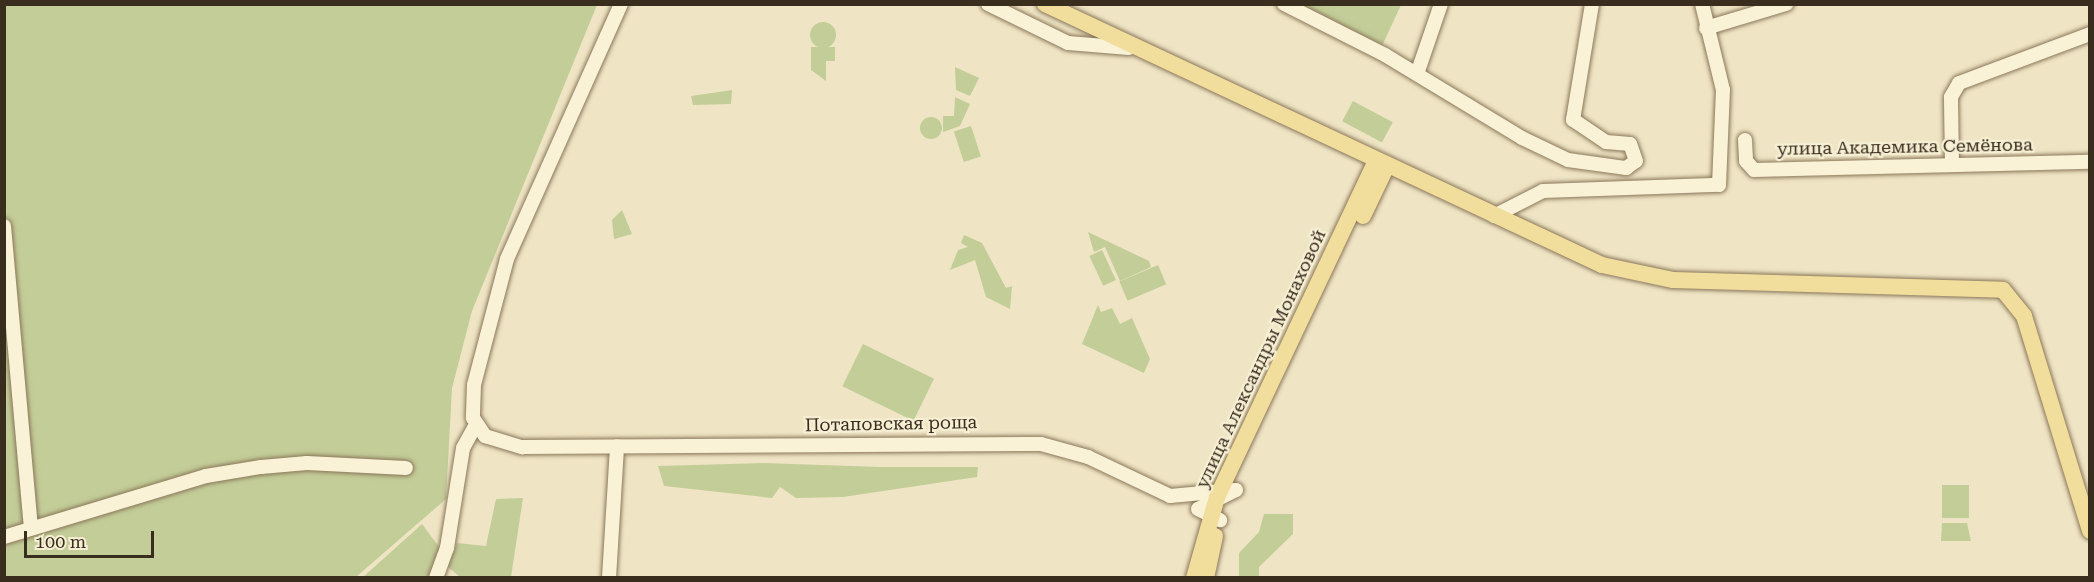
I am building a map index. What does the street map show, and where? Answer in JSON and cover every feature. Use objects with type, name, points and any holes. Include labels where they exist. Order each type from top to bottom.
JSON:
[{"type":"main road","points":[[1045,4],[1573,254],[1649,276],[2003,290],[2024,316],[2090,531]]},
{"type":"main road","name":"улица Александры Монаховой","points":[[1194,578],[1215,518],[1382,163]]},
{"type":"main road","name":"улица Александры Монаховой","points":[[1206,578],[1215,518]]},
{"type":"street","points":[[436,578],[451,529],[463,448],[476,425],[474,385],[515,235],[621,4]]},
{"type":"street","points":[[988,4],[1068,43],[1103,43],[1152,54]]},
{"type":"street","points":[[1284,4],[1416,74],[1568,160],[1626,168],[1636,161],[1630,144],[1606,142],[1573,120],[1592,4]]},
{"type":"street","points":[[1416,74],[1442,4]]},
{"type":"street","points":[[1494,216],[1543,191],[1719,185],[1723,90],[1707,34],[1702,4]]},
{"type":"street","points":[[1707,34],[1786,4]]},
{"type":"street","points":[[1952,164],[1952,97],[1959,83],[2090,34]]},
{"type":"street","name":"улица Академика Семёнова","points":[[1745,140],[1746,160],[1754,170],[2090,162]]},
{"type":"street","points":[[4,226],[32,528]]},
{"type":"street","name":"Потаповская роща","points":[[476,425],[491,440],[507,446],[1041,444],[1088,457],[1170,496],[1236,490],[1197,509],[1215,518]]},
{"type":"street","points":[[609,578],[617,446]]},
{"type":"street","points":[[4,537],[206,476],[261,467],[307,463],[406,468]]},
{"type":"green space","points":[[4,5],[597,5],[472,311],[452,388],[446,499],[356,577],[5,577]]},
{"type":"green space","points":[[1295,5],[1401,5],[1382,46]]},
{"type":"green space","points":[[823,22],[832,26],[836,35],[832,44],[823,48],[814,44],[810,35],[814,26]]},
{"type":"green space","points":[[811,47],[835,47],[835,61],[826,61],[826,81],[811,70]]},
{"type":"green space","points":[[955,67],[979,78],[970,96],[956,90]]},
{"type":"green space","points":[[732,90],[731,104],[693,105],[691,96]]},
{"type":"green space","points":[[955,97],[970,104],[960,126],[943,132],[943,116],[954,116]]},
{"type":"green space","points":[[1353,101],[1393,122],[1382,142],[1342,121]]},
{"type":"green space","points":[[931,117],[939,120],[942,128],[939,136],[931,139],[923,136],[920,128],[923,120]]},
{"type":"green space","points":[[971,126],[981,156],[964,162],[954,132]]},
{"type":"green space","points":[[622,210],[632,234],[614,239],[612,220]]},
{"type":"green space","points":[[1088,232],[1149,261],[1151,267],[1120,281],[1105,247],[1094,252]]},
{"type":"green space","points":[[964,235],[982,243],[1006,288],[1012,286],[1010,309],[986,297],[975,260],[950,270],[958,250],[968,247],[961,243]]},
{"type":"green space","points":[[1102,250],[1116,280],[1103,286],[1089,256]]},
{"type":"green space","points":[[1158,265],[1166,284],[1128,301],[1119,281]]},
{"type":"green space","points":[[1098,305],[1101,312],[1112,308],[1120,324],[1132,318],[1150,359],[1144,373],[1082,344]]},
{"type":"green space","points":[[863,344],[934,379],[913,421],[842,386]]},
{"type":"green space","points":[[764,463],[880,467],[978,467],[977,477],[843,497],[796,498],[780,487],[772,498],[664,486],[658,466]]},
{"type":"green space","points":[[1942,485],[1969,485],[1969,518],[1942,518]]},
{"type":"green space","points":[[523,498],[511,577],[460,577],[448,567],[457,543],[486,546],[496,499]]},
{"type":"green space","points":[[1264,514],[1293,514],[1293,534],[1259,567],[1259,577],[1239,577],[1239,553],[1259,532]]},
{"type":"green space","points":[[1942,523],[1967,523],[1971,541],[1941,541]]},
{"type":"green space","points":[[422,524],[442,551],[436,577],[362,578]]}]
